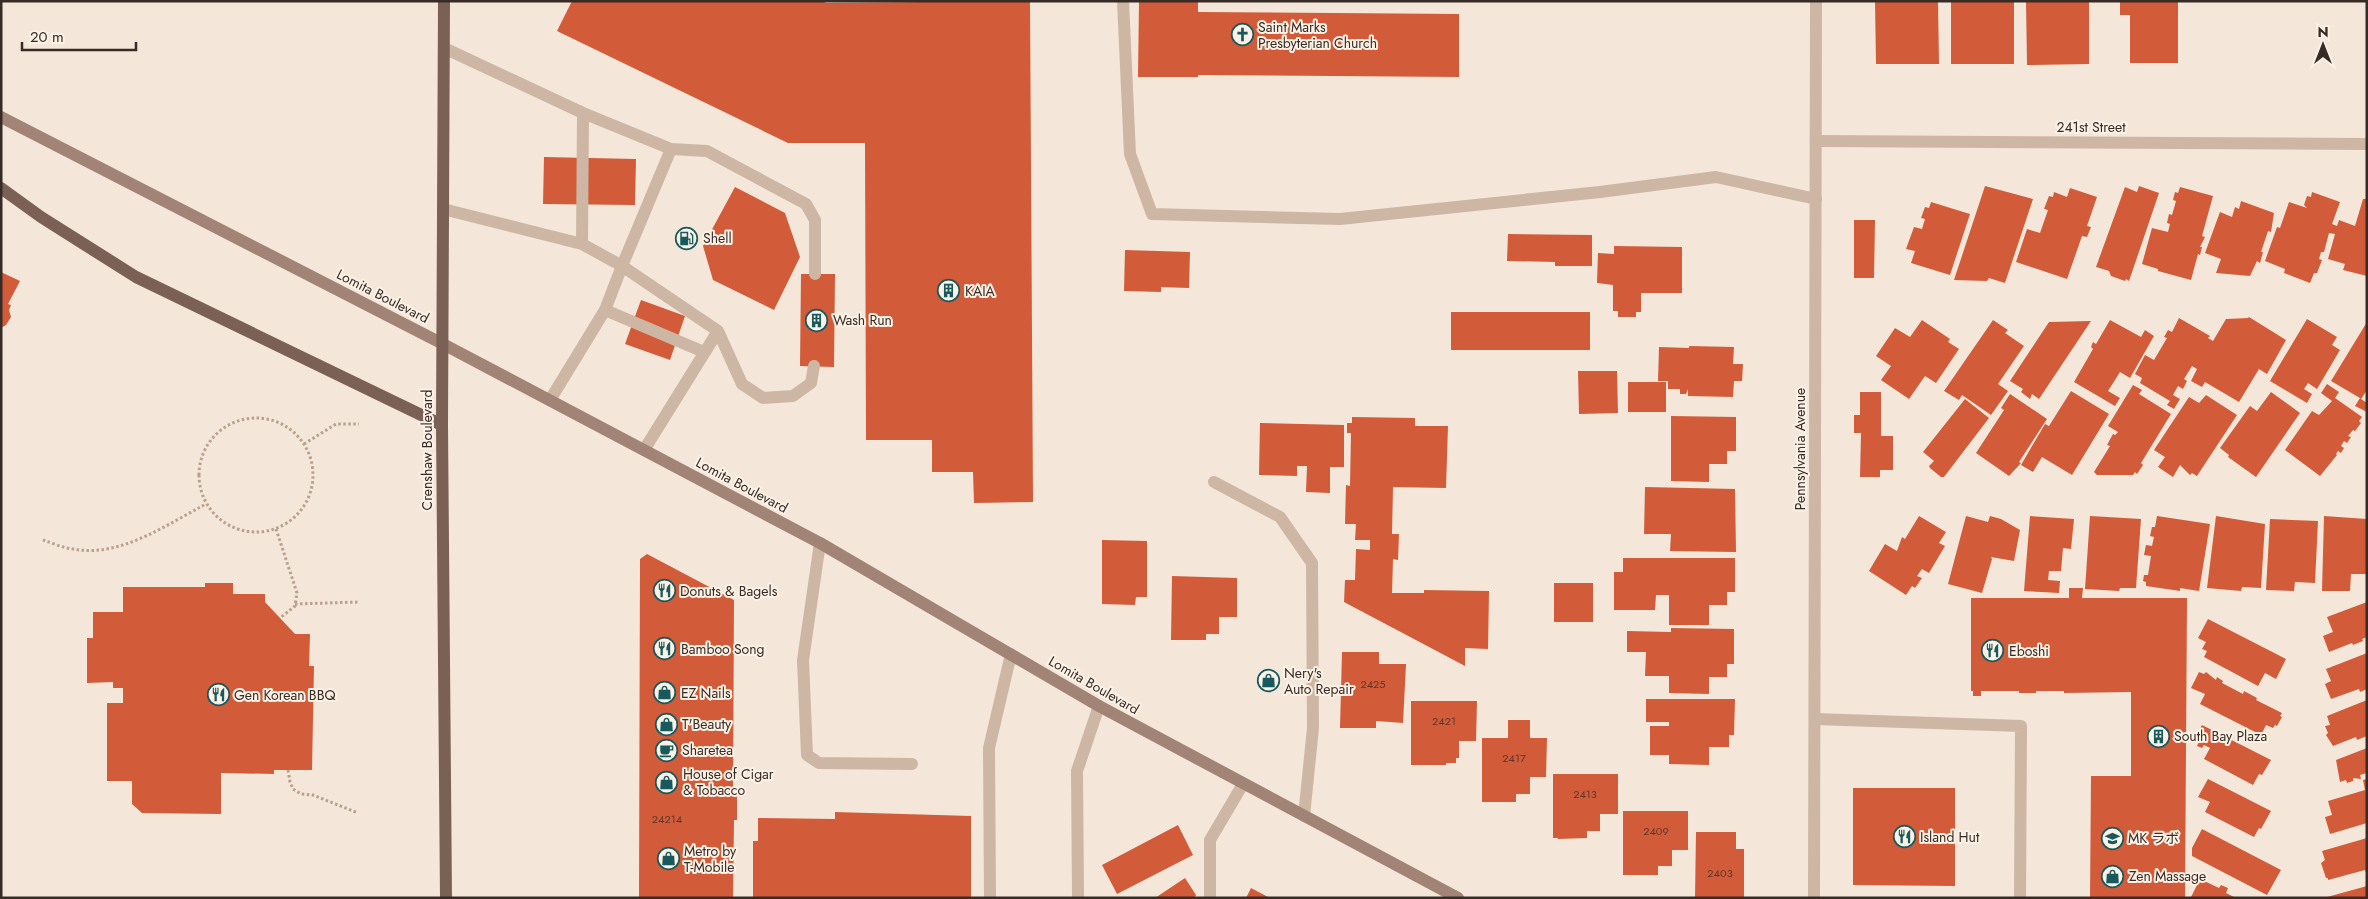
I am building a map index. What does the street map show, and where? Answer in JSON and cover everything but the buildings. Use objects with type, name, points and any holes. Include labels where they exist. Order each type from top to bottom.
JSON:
[{"type":"main road","name":"Crenshaw Boulevard","points":[[444,1],[442,425],[446,898]]},
{"type":"main road","name":"Lomita Boulevard","points":[[1,117],[443,344],[820,542],[1099,706],[1458,898]]},
{"type":"main road","points":[[1,188],[41,217],[136,277],[442,425]]},
{"type":"street","points":[[1123,1],[1130,154],[1152,214],[1340,219],[1600,192],[1716,177],[1816,198]]},
{"type":"street","name":"Pennsylvania Avenue","points":[[1814,898],[1816,1]]},
{"type":"street","points":[[444,48],[583,112],[671,149],[707,151],[806,204],[815,220],[815,274]]},
{"type":"street","points":[[582,244],[583,112]]},
{"type":"street","name":"241st Street","points":[[1816,141],[2367,144]]},
{"type":"street","points":[[550,400],[605,310],[671,149]]},
{"type":"street","points":[[443,209],[582,244],[622,266],[718,331],[742,384],[763,398],[793,396],[811,383],[814,366]]},
{"type":"street","points":[[605,310],[704,352]]},
{"type":"street","points":[[644,450],[718,331]]},
{"type":"street","points":[[1214,482],[1280,517],[1312,563],[1313,728],[1304,816]]},
{"type":"street","points":[[820,542],[803,660],[807,755],[819,764],[912,764]]},
{"type":"street","points":[[990,898],[989,748],[1011,654]]},
{"type":"street","points":[[1078,898],[1077,771],[1099,706]]},
{"type":"street","points":[[1815,719],[2021,726],[2020,898]]},
{"type":"street","points":[[1210,898],[1210,840],[1244,784]]},
{"type":"path","points":[[254,417],[274,420],[291,429],[304,444],[312,458],[314,477],[311,495],[302,510],[288,523],[276,529],[253,532],[235,529],[218,519],[206,504],[199,485],[198,465],[205,447],[217,431],[235,421],[254,417]]},
{"type":"path","points":[[304,444],[336,424],[359,424]]},
{"type":"path","points":[[43,540],[73,549],[96,550],[122,545],[152,533],[206,504]]},
{"type":"path","points":[[276,529],[296,593],[296,604]]},
{"type":"path","points":[[280,618],[296,604],[359,602]]},
{"type":"path","points":[[288,770],[293,789],[301,794],[313,795],[358,813]]},
{"type":"place","name":"Saint Marks Presbyterian Church","points":[[1242,35]]},
{"type":"place","name":"Shell","points":[[687,238]]},
{"type":"place","name":"KAIA","points":[[949,291]]},
{"type":"place","name":"Wash Run","points":[[817,320]]},
{"type":"place","name":"Donuts & Bagels","points":[[664,591]]},
{"type":"place","name":"Bamboo Song","points":[[665,649]]},
{"type":"place","name":"Eboshi","points":[[1993,651]]},
{"type":"place","name":"Nery's Auto Repair","points":[[1268,681]]},
{"type":"place","name":"EZ Nails","points":[[665,693]]},
{"type":"place","name":"Gen Korean BBQ","points":[[218,695]]},
{"type":"place","name":"T'Beauty","points":[[666,724]]},
{"type":"place","name":"South Bay Plaza","points":[[2158,736]]},
{"type":"place","name":"Sharetea","points":[[666,750]]},
{"type":"place","name":"House of Cigar & Tobacco","points":[[667,782]]},
{"type":"place","name":"Island Hut","points":[[1904,837]]},
{"type":"place","name":"MK ラボ","points":[[2112,838]]},
{"type":"place","name":"Metro by T-Mobile","points":[[668,859]]},
{"type":"place","name":"Zen Massage","points":[[2113,876]]}]
